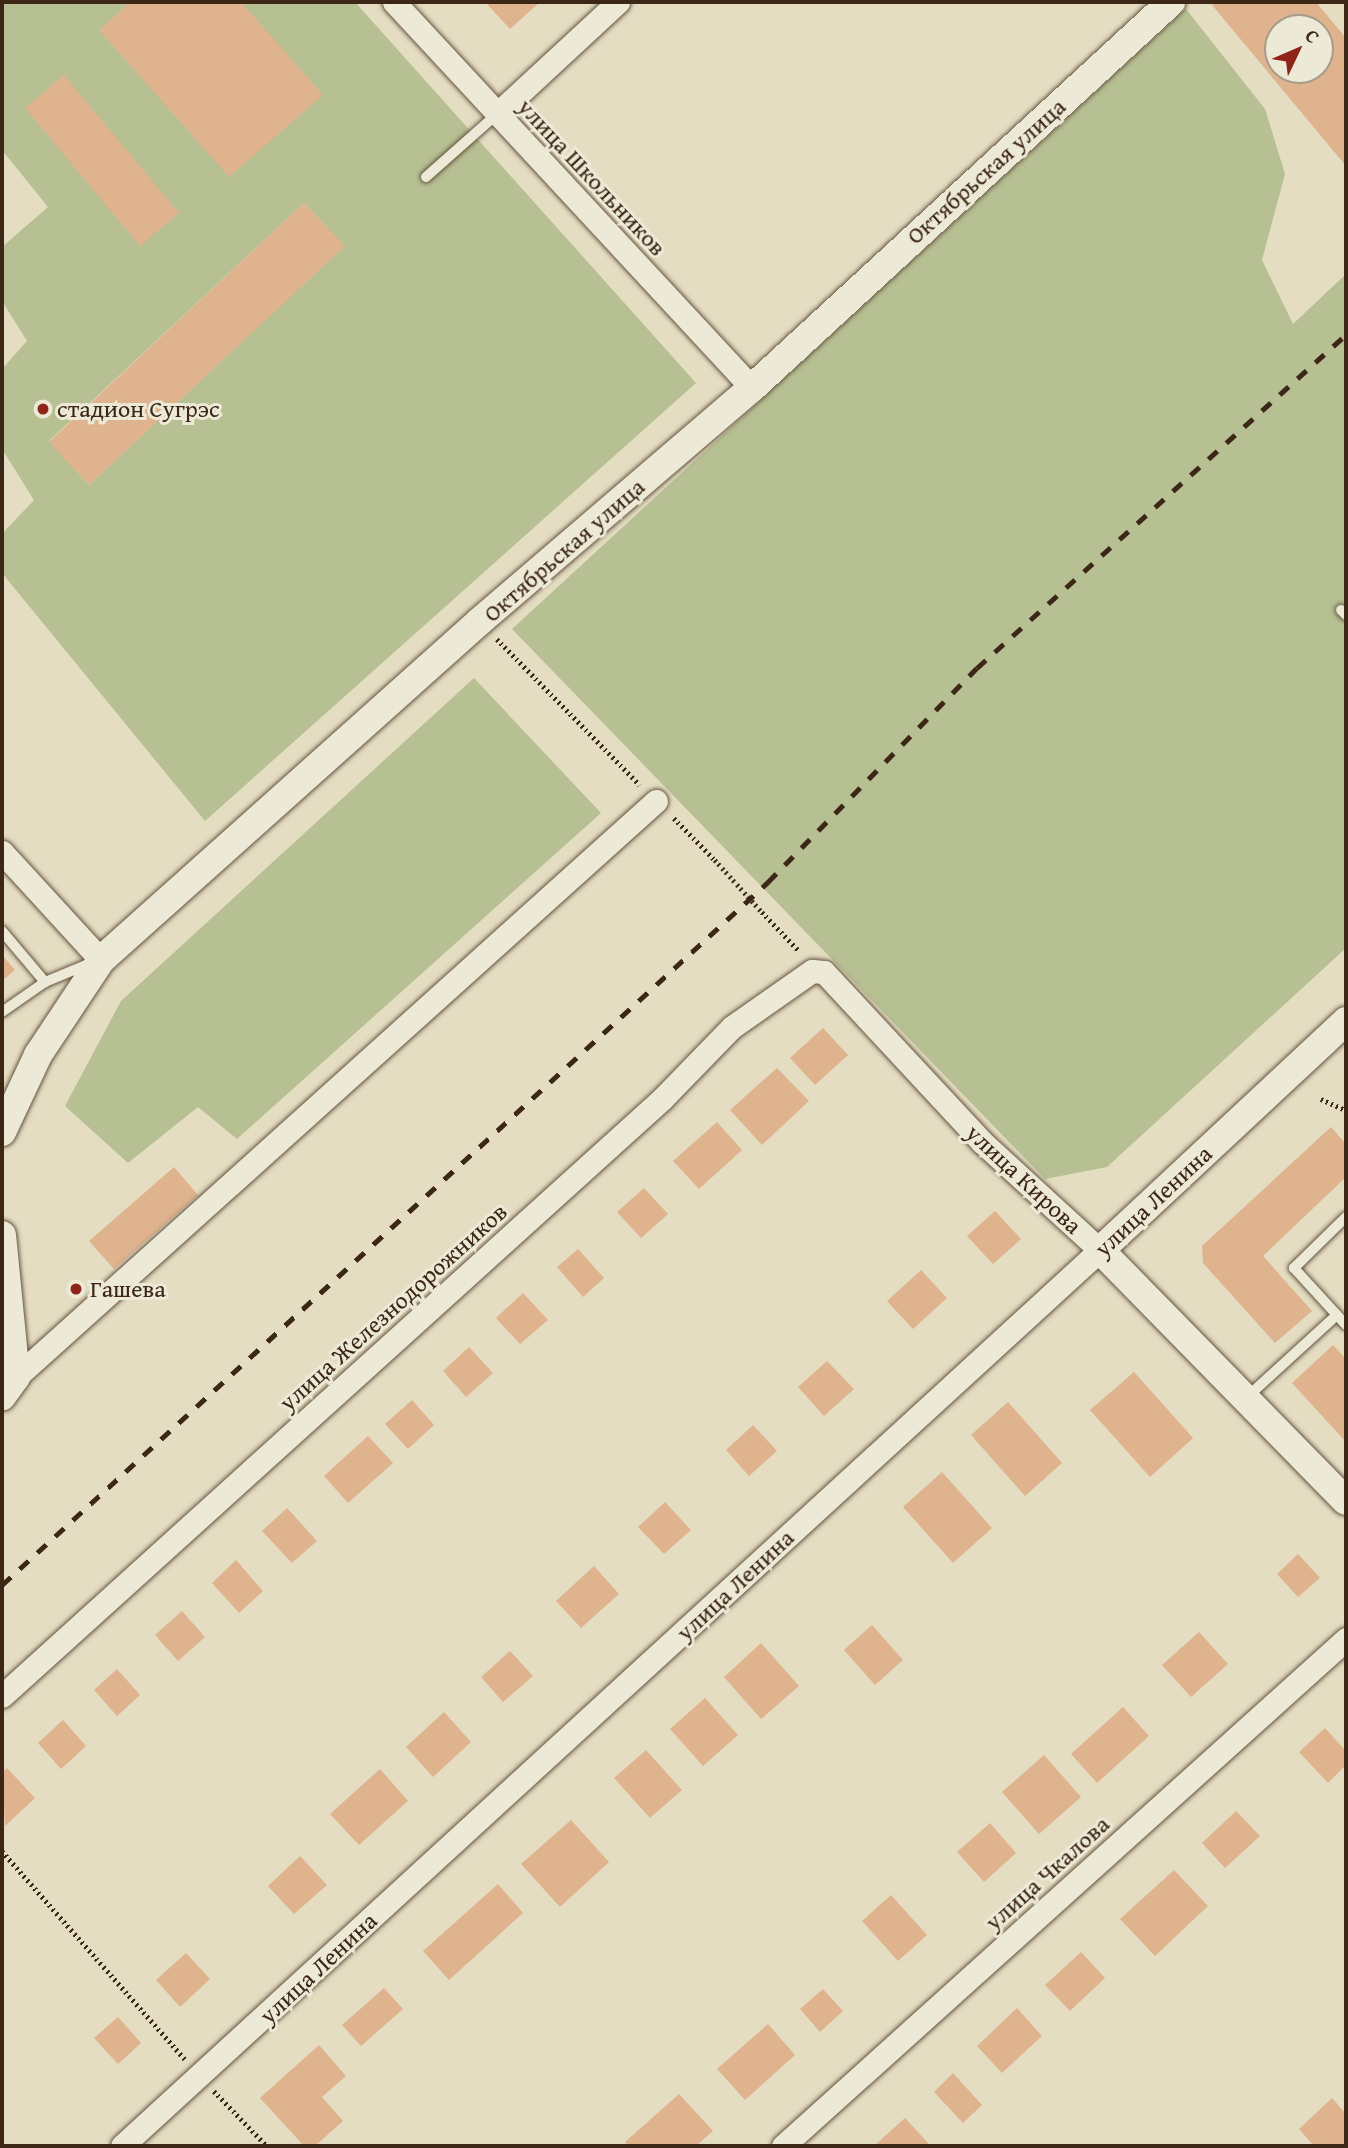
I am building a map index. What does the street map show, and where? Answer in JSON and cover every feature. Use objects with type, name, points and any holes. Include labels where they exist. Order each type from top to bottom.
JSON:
[{"type":"street","name":"улица Школьников","points":[[394,2],[752,388]]},
{"type":"street","points":[[497,114],[618,2]]},
{"type":"street","name":"Октябрьская улица","points":[[2,1132],[38,1055],[101,960],[480,621],[752,388],[1171,2]]},
{"type":"street","points":[[9,1387],[656,801]]},
{"type":"street","points":[[2,852],[101,960]]},
{"type":"street","name":"улица Кирова","points":[[824,972],[982,1142],[1100,1250],[1346,1501]]},
{"type":"street","name":"улица Железнодорожников","points":[[2,1696],[662,1099],[732,1027],[804,975],[824,972]]},
{"type":"street","name":"улица Ленина","points":[[122,2146],[1100,1250],[1346,1021]]},
{"type":"street","points":[[2,1235],[9,1387]]},
{"type":"street","name":"улица Чкалова","points":[[783,2146],[1346,1639]]},
{"type":"lane","points":[[426,177],[497,114]]},
{"type":"lane","points":[[2,931],[45,982]]},
{"type":"lane","points":[[2,1012],[45,982],[101,960]]},
{"type":"lane","points":[[1346,1217],[1294,1268],[1346,1325]]},
{"type":"lane","points":[[1246,1398],[1337,1315]]},
{"type":"path","points":[[480,621],[715,860],[805,957]]},
{"type":"path","points":[[1321,1099],[1346,1110]]},
{"type":"path","points":[[2,1851],[200,2077],[267,2146]]},
{"type":"green space","points":[[2,2],[355,2],[696,383],[205,821],[2,573],[2,534],[34,500],[2,449],[2,369],[27,341],[2,301],[2,247],[48,207],[2,150]],"holes":[[[304,203],[344,246],[89,485],[49,441]]]},
{"type":"green space","points":[[1186,9],[1265,109],[1285,174],[1262,260],[1293,324],[1346,274],[1346,948],[1107,1167],[1045,1179],[512,629]]},
{"type":"green space","points":[[474,678],[601,813],[237,1139],[198,1107],[128,1163],[65,1106],[121,1001]]},
{"type":"building","points":[[130,2],[241,2],[323,95],[229,177],[99,30]]},
{"type":"building","points":[[485,2],[540,2],[510,29]]},
{"type":"building","points":[[1216,2],[1316,2],[1326,14],[1264,14],[1264,67],[1212,5]]},
{"type":"building","points":[[1334,24],[1346,38],[1346,166],[1278,84],[1334,84]]},
{"type":"building","points":[[64,75],[179,213],[140,246],[25,108]]},
{"type":"building","points":[[304,203],[345,246],[89,485],[49,442]]},
{"type":"building","points":[[2,955],[15,970],[2,981]]},
{"type":"building","points":[[823,1028],[848,1055],[815,1085],[790,1058]]},
{"type":"building","points":[[777,1068],[809,1101],[762,1145],[730,1110]]},
{"type":"building","points":[[717,1122],[742,1150],[699,1189],[673,1161]]},
{"type":"building","points":[[1331,1127],[1346,1144],[1346,1177],[1263,1256],[1312,1311],[1275,1343],[1203,1263],[1202,1246]]},
{"type":"building","points":[[174,1167],[198,1195],[114,1269],[89,1241]]},
{"type":"building","points":[[644,1188],[668,1214],[641,1238],[617,1212]]},
{"type":"building","points":[[995,1211],[1021,1239],[993,1264],[967,1236]]},
{"type":"building","points":[[578,1249],[604,1278],[583,1297],[557,1267]]},
{"type":"building","points":[[921,1270],[947,1298],[913,1329],[887,1301]]},
{"type":"building","points":[[523,1293],[548,1320],[520,1344],[496,1318]]},
{"type":"building","points":[[1333,1345],[1346,1359],[1346,1442],[1292,1383]]},
{"type":"building","points":[[469,1347],[493,1373],[466,1397],[443,1371]]},
{"type":"building","points":[[827,1361],[854,1389],[824,1416],[798,1387]]},
{"type":"building","points":[[1134,1372],[1193,1438],[1150,1477],[1090,1410]]},
{"type":"building","points":[[412,1400],[434,1425],[408,1449],[385,1424]]},
{"type":"building","points":[[1008,1402],[1062,1463],[1025,1496],[971,1435]]},
{"type":"building","points":[[753,1425],[777,1451],[749,1476],[726,1450]]},
{"type":"building","points":[[368,1436],[393,1463],[348,1503],[324,1476]]},
{"type":"building","points":[[942,1472],[992,1528],[953,1563],[903,1507]]},
{"type":"building","points":[[665,1502],[691,1530],[664,1554],[638,1527]]},
{"type":"building","points":[[287,1508],[317,1541],[292,1563],[262,1531]]},
{"type":"building","points":[[1298,1554],[1320,1578],[1298,1597],[1277,1574]]},
{"type":"building","points":[[236,1560],[263,1591],[239,1613],[212,1583]]},
{"type":"building","points":[[594,1566],[619,1594],[581,1628],[556,1601]]},
{"type":"building","points":[[182,1611],[205,1637],[178,1661],[155,1635]]},
{"type":"building","points":[[872,1625],[903,1660],[875,1685],[844,1650]]},
{"type":"building","points":[[1199,1632],[1228,1664],[1191,1697],[1162,1665]]},
{"type":"building","points":[[761,1643],[799,1686],[761,1719],[724,1677]]},
{"type":"building","points":[[510,1651],[533,1676],[503,1702],[481,1677]]},
{"type":"building","points":[[117,1669],[140,1695],[117,1716],[94,1690]]},
{"type":"building","points":[[705,1698],[738,1735],[703,1766],[670,1729]]},
{"type":"building","points":[[1123,1707],[1149,1736],[1097,1783],[1071,1754]]},
{"type":"building","points":[[444,1712],[471,1742],[433,1777],[406,1747]]},
{"type":"building","points":[[63,1720],[86,1746],[61,1769],[38,1743]]},
{"type":"building","points":[[1325,1728],[1346,1751],[1346,1765],[1328,1783],[1299,1752]]},
{"type":"building","points":[[646,1750],[682,1790],[650,1818],[614,1778]]},
{"type":"building","points":[[1044,1755],[1081,1797],[1039,1834],[1002,1792]]},
{"type":"building","points":[[7,1768],[35,1798],[5,1826],[2,1773]]},
{"type":"building","points":[[380,1769],[408,1801],[359,1845],[330,1814]]},
{"type":"building","points":[[1236,1811],[1260,1836],[1225,1868],[1202,1843]]},
{"type":"building","points":[[571,1820],[609,1862],[560,1907],[521,1864]]},
{"type":"building","points":[[990,1823],[1016,1853],[984,1882],[957,1852]]},
{"type":"building","points":[[300,1856],[327,1885],[294,1914],[268,1886]]},
{"type":"building","points":[[1174,1870],[1208,1906],[1155,1956],[1120,1919]]},
{"type":"building","points":[[498,1884],[523,1913],[449,1980],[423,1951]]},
{"type":"building","points":[[891,1895],[927,1935],[898,1961],[862,1921]]},
{"type":"building","points":[[1081,1952],[1105,1978],[1070,2011],[1045,1985]]},
{"type":"building","points":[[186,1953],[210,1979],[180,2007],[156,1980]]},
{"type":"building","points":[[384,1988],[403,2009],[361,2046],[342,2025]]},
{"type":"building","points":[[823,1989],[843,2011],[820,2032],[800,2009]]},
{"type":"building","points":[[1017,2008],[1042,2036],[1002,2073],[977,2046]]},
{"type":"building","points":[[118,2017],[141,2043],[118,2064],[94,2038]]},
{"type":"building","points":[[768,2024],[795,2055],[745,2100],[717,2069]]},
{"type":"building","points":[[319,2045],[346,2076],[322,2097],[343,2121],[315,2146],[304,2146],[260,2098]]},
{"type":"building","points":[[953,2073],[982,2105],[963,2123],[934,2092]]},
{"type":"building","points":[[679,2094],[713,2131],[696,2146],[629,2146],[625,2142]]},
{"type":"building","points":[[1332,2098],[1346,2114],[1346,2146],[1314,2146],[1299,2129]]},
{"type":"building","points":[[905,2118],[931,2146],[875,2145]]},
{"type":"railway","points":[[2,1585],[768,882],[977,668],[1346,334]]},
{"type":"place","name":"стадион Сугрэс","points":[[43,409]]},
{"type":"place","name":"Гашева","points":[[76,1289]]}]
